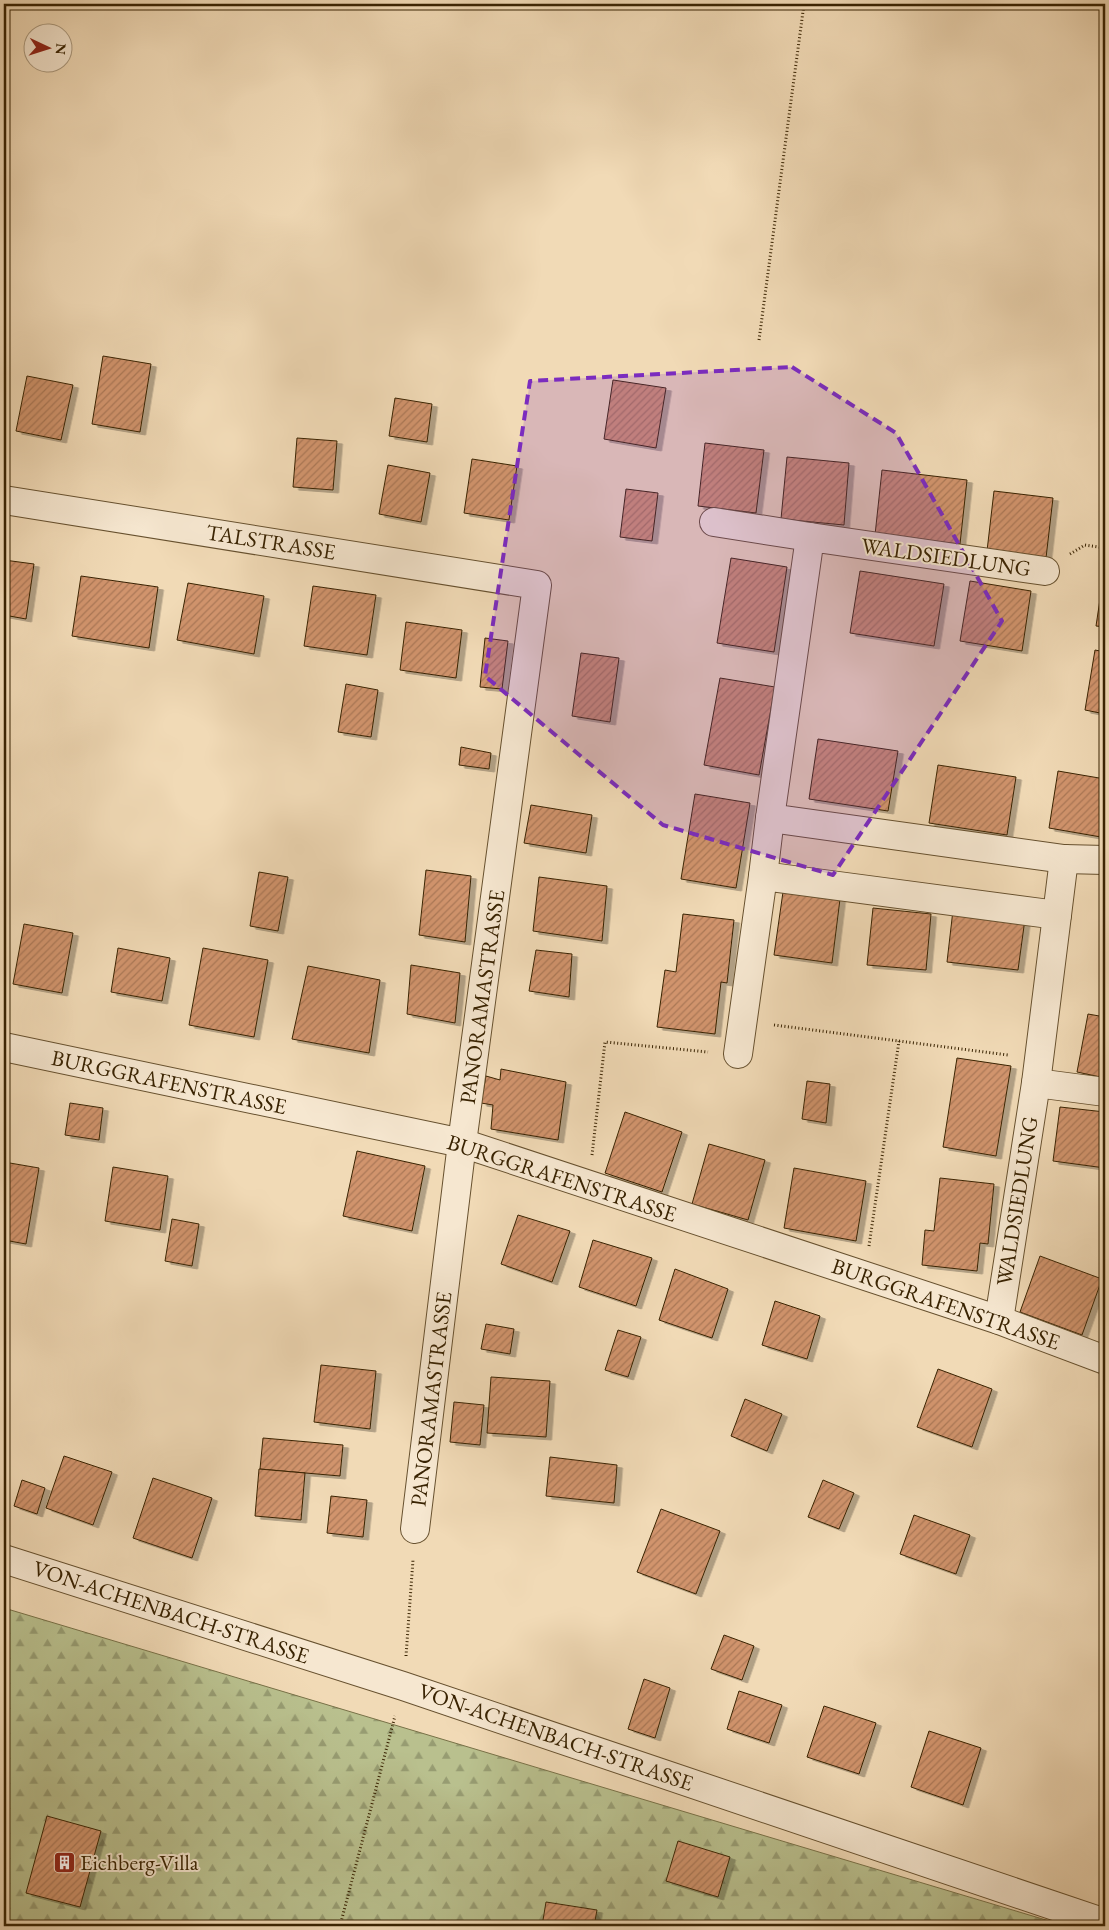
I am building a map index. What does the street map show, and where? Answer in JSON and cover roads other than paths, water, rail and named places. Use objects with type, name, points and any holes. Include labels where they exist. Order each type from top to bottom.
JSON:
[{"type":"street","name":"TALSTRASSE","points":[[4,500],[537,585]]},
{"type":"street","name":"WALDSIEDLUNG","points":[[714,522],[1045,571]]},
{"type":"street","points":[[738,1054],[810,537]]},
{"type":"street","name":"PANORAMASTRASSE","points":[[415,1529],[462,1143],[537,585]]},
{"type":"street","points":[[770,818],[1064,859],[1105,860]]},
{"type":"street","name":"WALDSIEDLUNG","points":[[999,1320],[1037,1071],[1064,859]]},
{"type":"street","points":[[763,876],[1057,915]]},
{"type":"street","name":"BURGGRAFENSTRASSE","points":[[4,1047],[462,1143],[999,1320],[1105,1360]]},
{"type":"street","points":[[1037,1071],[1105,1092]]},
{"type":"street","name":"VON-ACHENBACH-STRASSE","points":[[4,1559],[403,1686],[1105,1923]]},
{"type":"place","name":"Eichberg-Villa","points":[[64,1862]]}]
